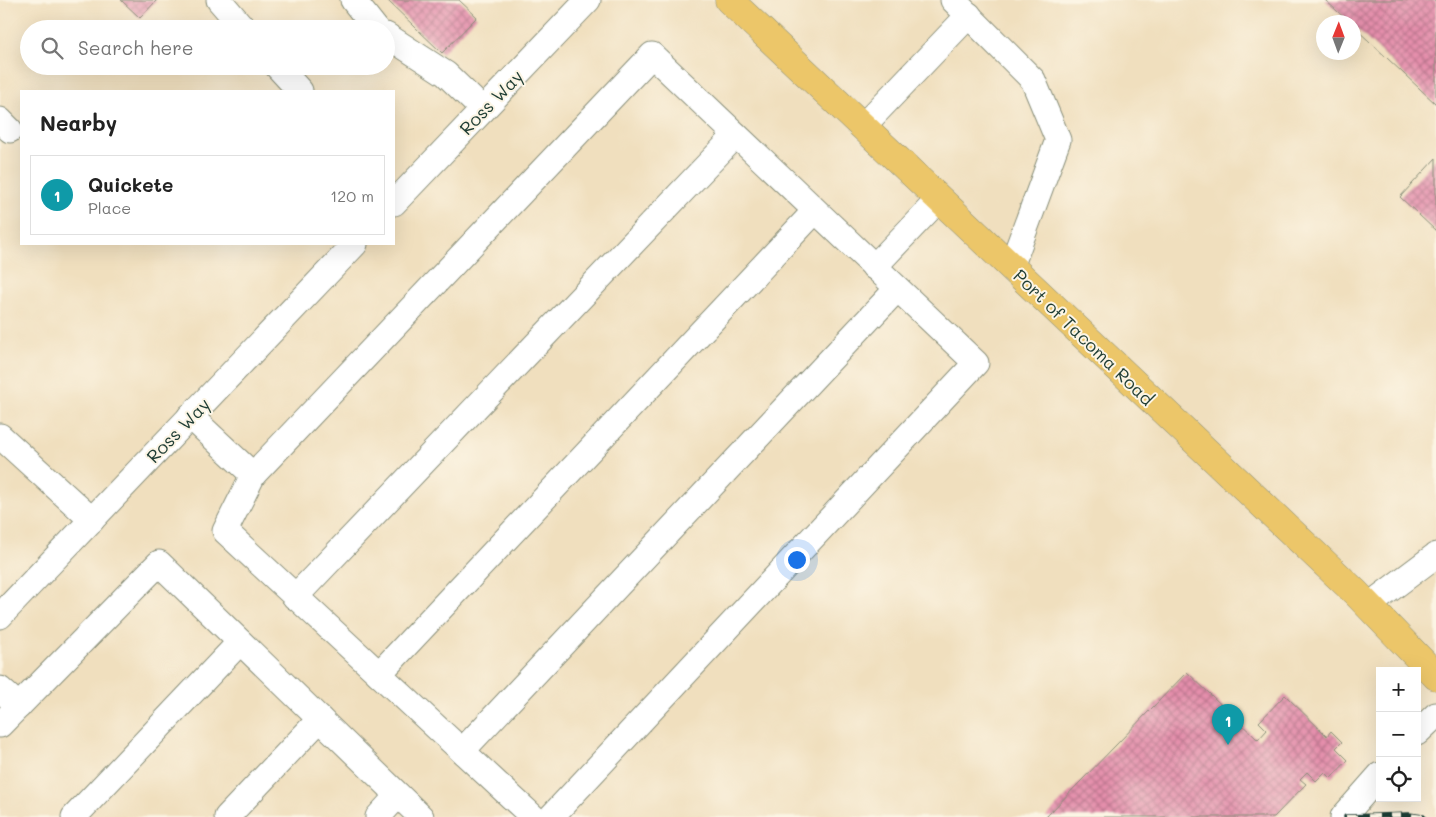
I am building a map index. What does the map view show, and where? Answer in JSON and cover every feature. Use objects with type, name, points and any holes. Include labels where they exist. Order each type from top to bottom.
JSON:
[{"type":"main road","name":"Port of Tacoma Road","points":[[729,0],[1368,606],[1436,676]]},
{"type":"street","points":[[219,0],[236,20]]},
{"type":"street","points":[[352,0],[369,20]]},
{"type":"street","name":"Ross Way","points":[[395,200],[588,0]]},
{"type":"street","points":[[863,126],[961,7],[1032,80],[1058,140],[1011,267]]},
{"type":"street","points":[[395,42],[446,74],[483,110]]},
{"type":"street","points":[[533,817],[225,531],[253,475],[652,55],[976,362],[551,817]]},
{"type":"street","points":[[286,75],[299,90]]},
{"type":"street","points":[[296,596],[736,136]]},
{"type":"street","points":[[874,267],[938,198]]},
{"type":"street","points":[[379,674],[815,211]]},
{"type":"street","name":"Ross Way","points":[[0,616],[354,245]]},
{"type":"street","points":[[462,752],[897,289]]},
{"type":"street","points":[[190,416],[253,475]]},
{"type":"street","points":[[0,436],[92,520]]},
{"type":"street","points":[[1368,606],[1433,562]]},
{"type":"street","points":[[0,725],[159,563],[421,817]]},
{"type":"street","points":[[74,817],[240,642]]},
{"type":"street","points":[[0,689],[19,706]]},
{"type":"street","points":[[1421,729],[1436,715]]},
{"type":"street","points":[[227,817],[320,719]]},
{"type":"street","points":[[1343,817],[1376,780]]},
{"type":"street","points":[[378,817],[398,795]]},
{"type":"building","points":[[121,0],[157,0],[140,18]]},
{"type":"building","points":[[387,0],[459,0],[477,17],[442,53]]},
{"type":"building","points":[[1325,0],[1436,0],[1436,104],[1361,34],[1361,15],[1341,15]]},
{"type":"building","points":[[1436,158],[1436,231],[1400,197]]},
{"type":"building","points":[[1187,672],[1258,740],[1267,730],[1259,722],[1285,695],[1327,736],[1331,731],[1342,742],[1336,748],[1348,760],[1331,778],[1325,772],[1316,781],[1307,772],[1300,779],[1306,784],[1274,817],[1046,817]]},
{"type":"railway","points":[[1346,817],[1409,815],[1423,817]]},
{"type":"place","name":"Quickete","points":[[1228,745]]}]
